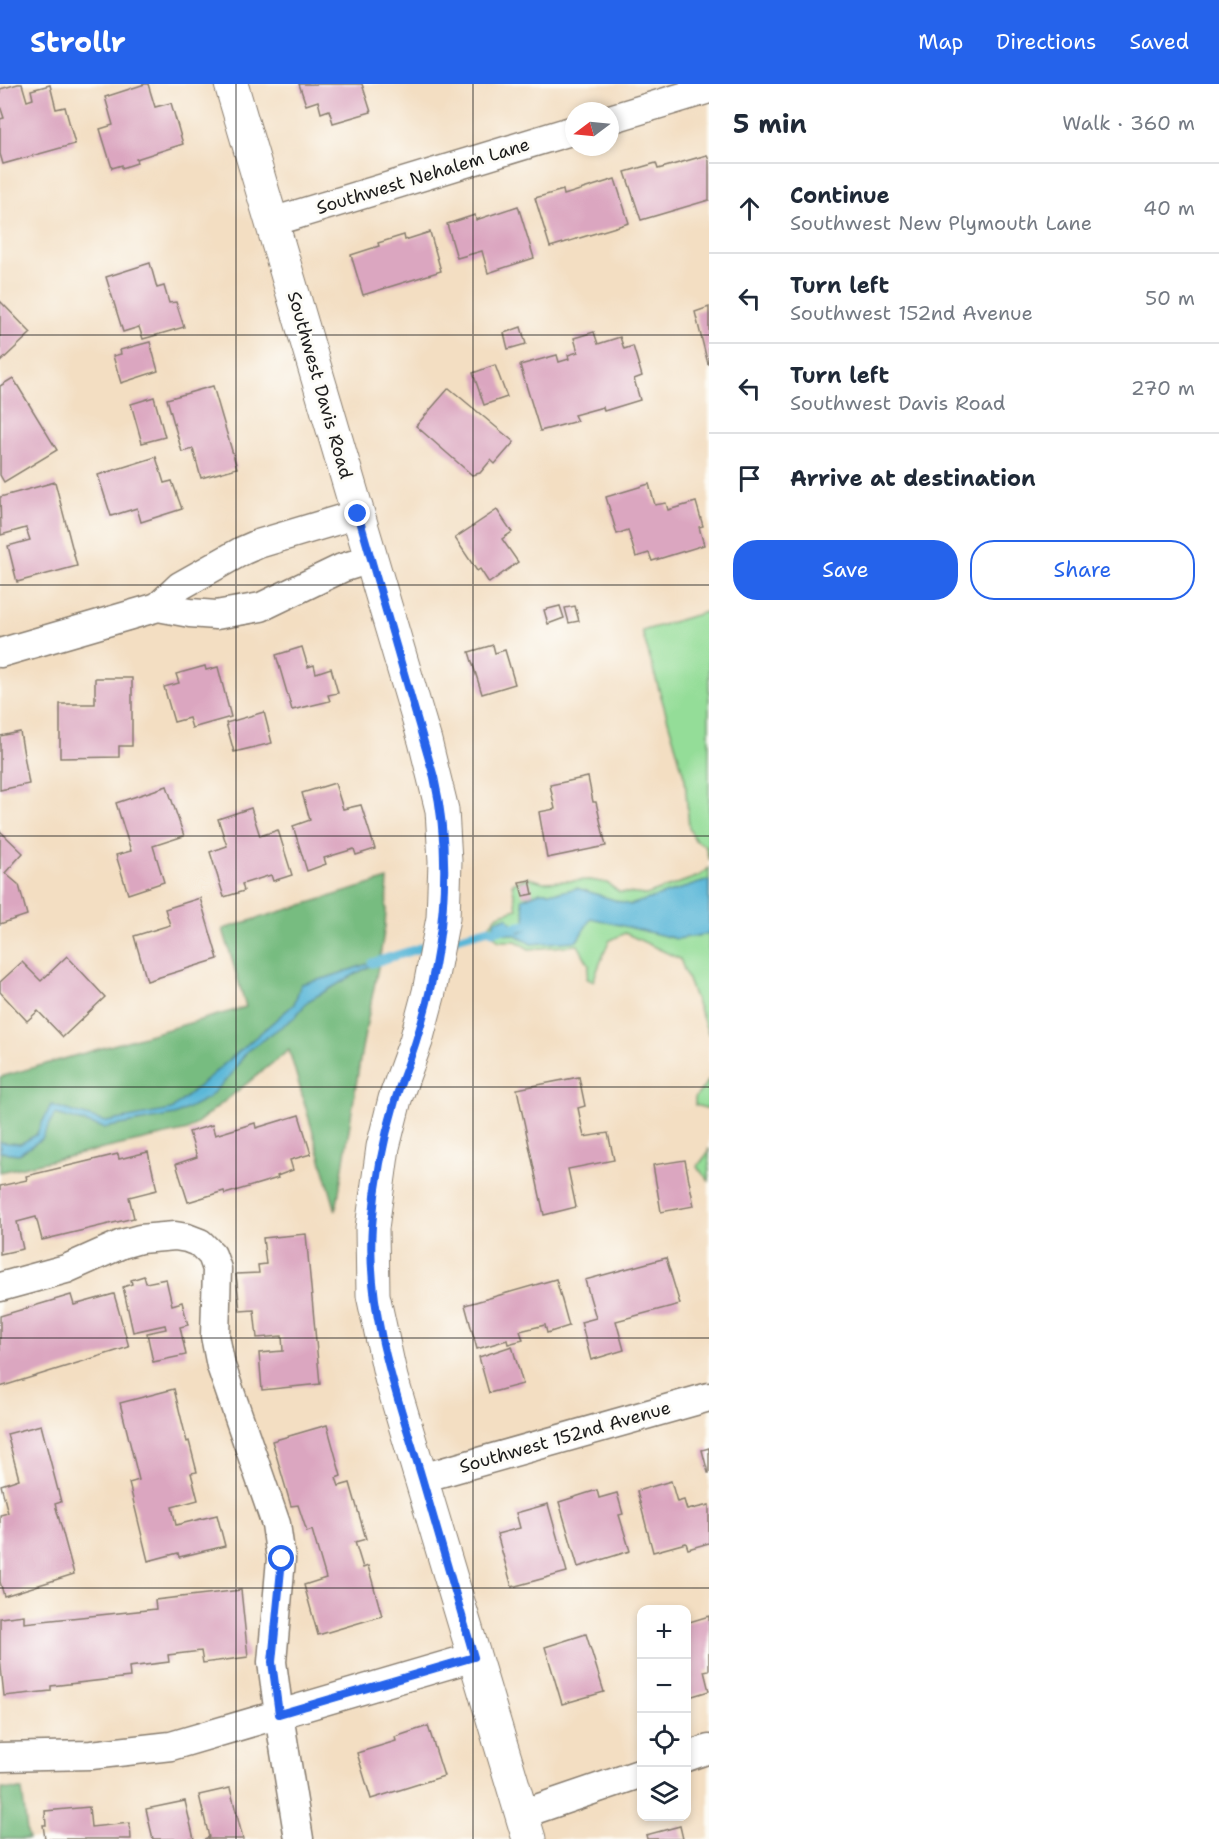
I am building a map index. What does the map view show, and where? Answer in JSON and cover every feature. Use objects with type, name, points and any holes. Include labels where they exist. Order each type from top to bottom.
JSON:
[{"type":"street","name":"Southwest Davis Road","points":[[231,84],[427,750],[442,810],[445,861],[443,918],[429,992],[416,1041],[395,1099],[383,1147],[372,1228],[373,1295],[391,1378],[526,1827]]},
{"type":"street","points":[[619,116],[709,88]]},
{"type":"street","name":"Southwest Nehalem Lane","points":[[272,222],[565,133]]},
{"type":"street","points":[[158,607],[180,586],[242,551],[258,544],[358,514]]},
{"type":"street","points":[[0,653],[158,607],[216,615],[261,607],[342,568],[371,559]]},
{"type":"street","points":[[0,1287],[66,1269],[122,1244],[140,1239],[175,1236],[187,1238],[200,1244],[212,1255],[217,1269],[215,1336],[221,1366],[276,1524],[282,1559],[272,1662],[299,1839]]},
{"type":"street","name":"Southwest 152nd Avenue","points":[[422,1478],[709,1397]]},
{"type":"street","points":[[0,1757],[91,1755],[171,1746],[474,1657]]},
{"type":"street","points":[[691,1756],[709,1749]]},
{"type":"street","points":[[526,1827],[637,1775]]},
{"type":"green space","points":[[709,611],[709,860],[705,846],[695,840],[689,828],[685,779],[642,631]]},
{"type":"green space","points":[[709,868],[709,1035],[680,959],[625,933],[609,941],[593,981],[587,979],[589,965],[578,945],[529,949],[516,941],[499,941],[487,928],[498,915],[517,909],[512,884],[527,877],[543,882],[590,880],[607,883],[619,892],[646,895],[699,876]]},
{"type":"green space","points":[[388,879],[385,926],[362,1048],[336,1211],[289,1050],[188,1130],[0,1172],[0,1077],[246,1007],[223,929]]},
{"type":"green space","points":[[709,1080],[709,1109],[695,1105],[695,1098]]},
{"type":"green space","points":[[709,1148],[709,1181],[697,1167]]},
{"type":"green space","points":[[2,1789],[22,1790],[28,1839],[0,1839]]},
{"type":"water","points":[[709,880],[709,934],[677,939],[591,918],[577,941],[531,944],[516,935],[492,931],[495,921],[507,917],[519,932],[527,929],[522,899],[540,892],[560,892],[577,888],[630,905]]},
{"type":"water","points":[[382,959],[308,1001],[295,1017],[247,1051],[231,1075],[208,1098],[175,1115],[104,1128],[55,1114],[42,1139],[19,1154],[0,1152],[0,1142],[20,1144],[36,1135],[51,1105],[106,1122],[171,1110],[294,1004],[301,984]]},
{"type":"building","points":[[22,84],[27,101],[33,99],[31,90],[50,85],[56,109],[65,107],[75,144],[3,164],[0,154],[0,119],[4,118],[0,106],[0,89]]},
{"type":"building","points":[[148,84],[155,107],[171,103],[183,144],[136,159],[137,163],[122,168],[122,165],[112,168],[100,129],[113,125],[105,97]]},
{"type":"building","points":[[299,84],[362,84],[371,112],[333,123],[329,110],[321,113],[318,101],[306,105]]},
{"type":"building","points":[[707,155],[709,200],[641,220],[625,172],[656,163],[658,169]]},
{"type":"building","points":[[615,179],[629,223],[550,247],[535,198],[563,190],[564,195]]},
{"type":"building","points":[[518,206],[534,258],[488,273],[482,251],[457,258],[447,224],[475,215],[476,220]]},
{"type":"building","points":[[430,232],[441,271],[363,295],[351,255],[404,235],[405,240]]},
{"type":"building","points":[[150,263],[157,288],[164,286],[169,303],[176,302],[184,327],[143,339],[139,327],[123,332],[106,277]]},
{"type":"building","points":[[0,301],[31,333],[0,362]]},
{"type":"building","points":[[709,307],[709,364],[708,364],[695,312]]},
{"type":"building","points":[[521,327],[526,344],[508,349],[504,333]]},
{"type":"building","points":[[594,332],[598,344],[620,337],[624,349],[633,346],[642,376],[634,379],[640,400],[604,411],[603,407],[574,415],[577,421],[540,431],[520,365],[557,355],[559,362],[569,359],[568,355],[578,352],[574,338]]},
{"type":"building","points":[[150,342],[158,371],[121,383],[113,356],[121,354],[120,350]]},
{"type":"building","points":[[495,365],[507,397],[484,405],[473,373]]},
{"type":"building","points":[[13,378],[57,450],[4,482],[0,475],[0,386]]},
{"type":"building","points":[[213,386],[237,468],[201,478],[193,449],[182,452],[167,399]]},
{"type":"building","points":[[449,388],[514,442],[495,464],[491,460],[480,473],[472,475],[416,426]]},
{"type":"building","points":[[154,397],[165,437],[142,443],[131,404]]},
{"type":"building","points":[[156,457],[164,483],[172,481],[182,509],[141,522],[137,508],[111,516],[98,475]]},
{"type":"building","points":[[55,482],[77,566],[17,582],[8,546],[30,540],[26,528],[1,535],[0,497]]},
{"type":"building","points":[[649,484],[655,505],[666,503],[668,510],[696,502],[703,526],[699,527],[704,545],[652,561],[649,553],[636,557],[628,530],[617,534],[606,497]]},
{"type":"building","points":[[497,510],[512,532],[502,539],[518,562],[489,583],[480,569],[477,571],[455,538]]},
{"type":"building","points":[[560,606],[564,618],[548,624],[544,610]]},
{"type":"building","points":[[575,606],[579,621],[569,623],[565,608]]},
{"type":"building","points":[[493,645],[495,653],[505,650],[515,684],[482,694],[469,652]]},
{"type":"building","points":[[302,647],[308,667],[314,665],[316,673],[331,668],[338,693],[328,695],[330,701],[292,710],[276,655]]},
{"type":"building","points":[[205,666],[206,670],[218,667],[231,717],[192,728],[189,718],[174,722],[164,687],[179,683],[176,674]]},
{"type":"building","points":[[95,678],[132,678],[132,746],[119,746],[119,757],[60,758],[60,704],[95,704]]},
{"type":"building","points":[[264,712],[272,743],[234,752],[226,723]]},
{"type":"building","points":[[20,732],[29,784],[0,790],[0,736]]},
{"type":"building","points":[[588,777],[606,846],[547,858],[539,812],[555,809],[550,785]]},
{"type":"building","points":[[335,783],[343,809],[361,805],[375,849],[356,855],[354,849],[324,858],[326,864],[307,871],[293,826],[310,820],[302,793]]},
{"type":"building","points":[[167,786],[184,836],[153,846],[164,882],[128,894],[116,855],[131,851],[116,803]]},
{"type":"building","points":[[251,808],[260,836],[278,830],[292,875],[273,881],[271,875],[242,884],[244,891],[224,897],[210,852],[227,846],[218,819]]},
{"type":"building","points":[[0,831],[23,853],[5,873],[19,885],[27,915],[0,924]]},
{"type":"building","points":[[530,880],[533,894],[523,896],[519,882]]},
{"type":"building","points":[[200,898],[218,959],[147,981],[134,936],[170,925],[165,909]]},
{"type":"building","points":[[67,956],[105,997],[63,1037],[38,1011],[27,1021],[0,992],[0,982],[22,962],[41,981]]},
{"type":"building","points":[[579,1077],[585,1106],[578,1108],[584,1137],[608,1133],[614,1160],[568,1169],[576,1207],[544,1215],[517,1089]]},
{"type":"building","points":[[299,1115],[311,1154],[290,1160],[293,1170],[277,1176],[278,1178],[225,1194],[224,1191],[188,1202],[176,1164],[197,1157],[189,1132],[212,1125],[215,1135],[255,1123],[256,1128]]},
{"type":"building","points":[[148,1152],[157,1190],[129,1197],[134,1218],[42,1240],[36,1217],[17,1222],[23,1249],[0,1254],[0,1186],[27,1180],[26,1176],[118,1154],[119,1159]]},
{"type":"building","points":[[685,1160],[694,1206],[661,1212],[653,1165]]},
{"type":"building","points":[[306,1234],[320,1384],[262,1390],[259,1353],[283,1351],[282,1336],[257,1338],[254,1310],[240,1311],[236,1274],[259,1273],[258,1265],[266,1264],[263,1238]]},
{"type":"building","points":[[666,1258],[680,1304],[616,1321],[624,1350],[591,1360],[581,1322],[596,1318],[585,1280]]},
{"type":"building","points":[[144,1276],[146,1283],[166,1279],[172,1305],[182,1302],[188,1325],[180,1327],[186,1355],[153,1362],[147,1333],[166,1329],[165,1325],[133,1332],[123,1287],[132,1284],[131,1280]]},
{"type":"building","points":[[556,1279],[569,1326],[547,1333],[545,1325],[520,1331],[523,1340],[508,1344],[507,1340],[477,1349],[465,1305]]},
{"type":"building","points":[[114,1294],[129,1347],[0,1387],[0,1316],[71,1295],[74,1305]]},
{"type":"building","points":[[512,1346],[523,1384],[489,1393],[479,1357]]},
{"type":"building","points":[[174,1389],[197,1472],[191,1473],[198,1500],[172,1507],[176,1525],[217,1515],[225,1546],[179,1557],[178,1553],[148,1561],[129,1483],[139,1480],[120,1403]]},
{"type":"building","points":[[41,1425],[61,1502],[55,1504],[74,1574],[4,1596],[0,1582],[0,1515],[8,1513],[1,1485],[19,1479],[7,1434]]},
{"type":"building","points":[[327,1425],[341,1476],[336,1478],[339,1486],[350,1483],[366,1539],[355,1542],[363,1568],[368,1566],[382,1616],[318,1635],[304,1585],[326,1578],[312,1530],[307,1532],[298,1505],[291,1506],[272,1441]]},
{"type":"building","points":[[709,1448],[709,1473],[708,1473],[702,1450]]},
{"type":"building","points":[[671,1481],[677,1502],[684,1500],[687,1510],[709,1505],[709,1543],[688,1549],[686,1543],[653,1552],[637,1491]]},
{"type":"building","points":[[597,1490],[599,1498],[617,1493],[623,1514],[619,1515],[630,1551],[578,1567],[559,1502]]},
{"type":"building","points":[[548,1504],[567,1572],[512,1587],[497,1534],[520,1528],[516,1513]]},
{"type":"building","points":[[241,1590],[248,1657],[203,1663],[201,1651],[168,1655],[169,1662],[129,1667],[130,1677],[51,1686],[51,1691],[4,1696],[0,1658],[0,1618],[24,1615],[24,1623],[156,1609],[155,1600]]},
{"type":"building","points":[[709,1616],[709,1670],[704,1671],[709,1691],[691,1696],[691,1659],[691,1621]]},
{"type":"building","points":[[586,1634],[604,1692],[562,1704],[545,1647]]},
{"type":"building","points":[[428,1726],[444,1776],[371,1799],[357,1753],[396,1741],[395,1737]]},
{"type":"building","points":[[230,1788],[243,1839],[204,1839],[209,1837],[199,1795]]},
{"type":"building","points":[[185,1801],[194,1839],[153,1839],[146,1809]]},
{"type":"building","points":[[89,1807],[91,1827],[130,1823],[131,1839],[45,1839],[43,1825],[46,1825],[45,1811]]},
{"type":"building","points":[[680,1826],[683,1839],[647,1839],[646,1835]]},
{"type":"waterway","points":[[446,941],[489,929],[492,931],[537,923]]},
{"type":"waterway","points":[[372,963],[430,945]]},
{"type":"route","points":[[282,1559],[272,1662],[279,1714],[474,1657],[391,1378],[373,1295],[372,1228],[383,1147],[395,1099],[416,1041],[437,956],[443,918],[445,861],[442,810],[434,777],[358,514]]}]
